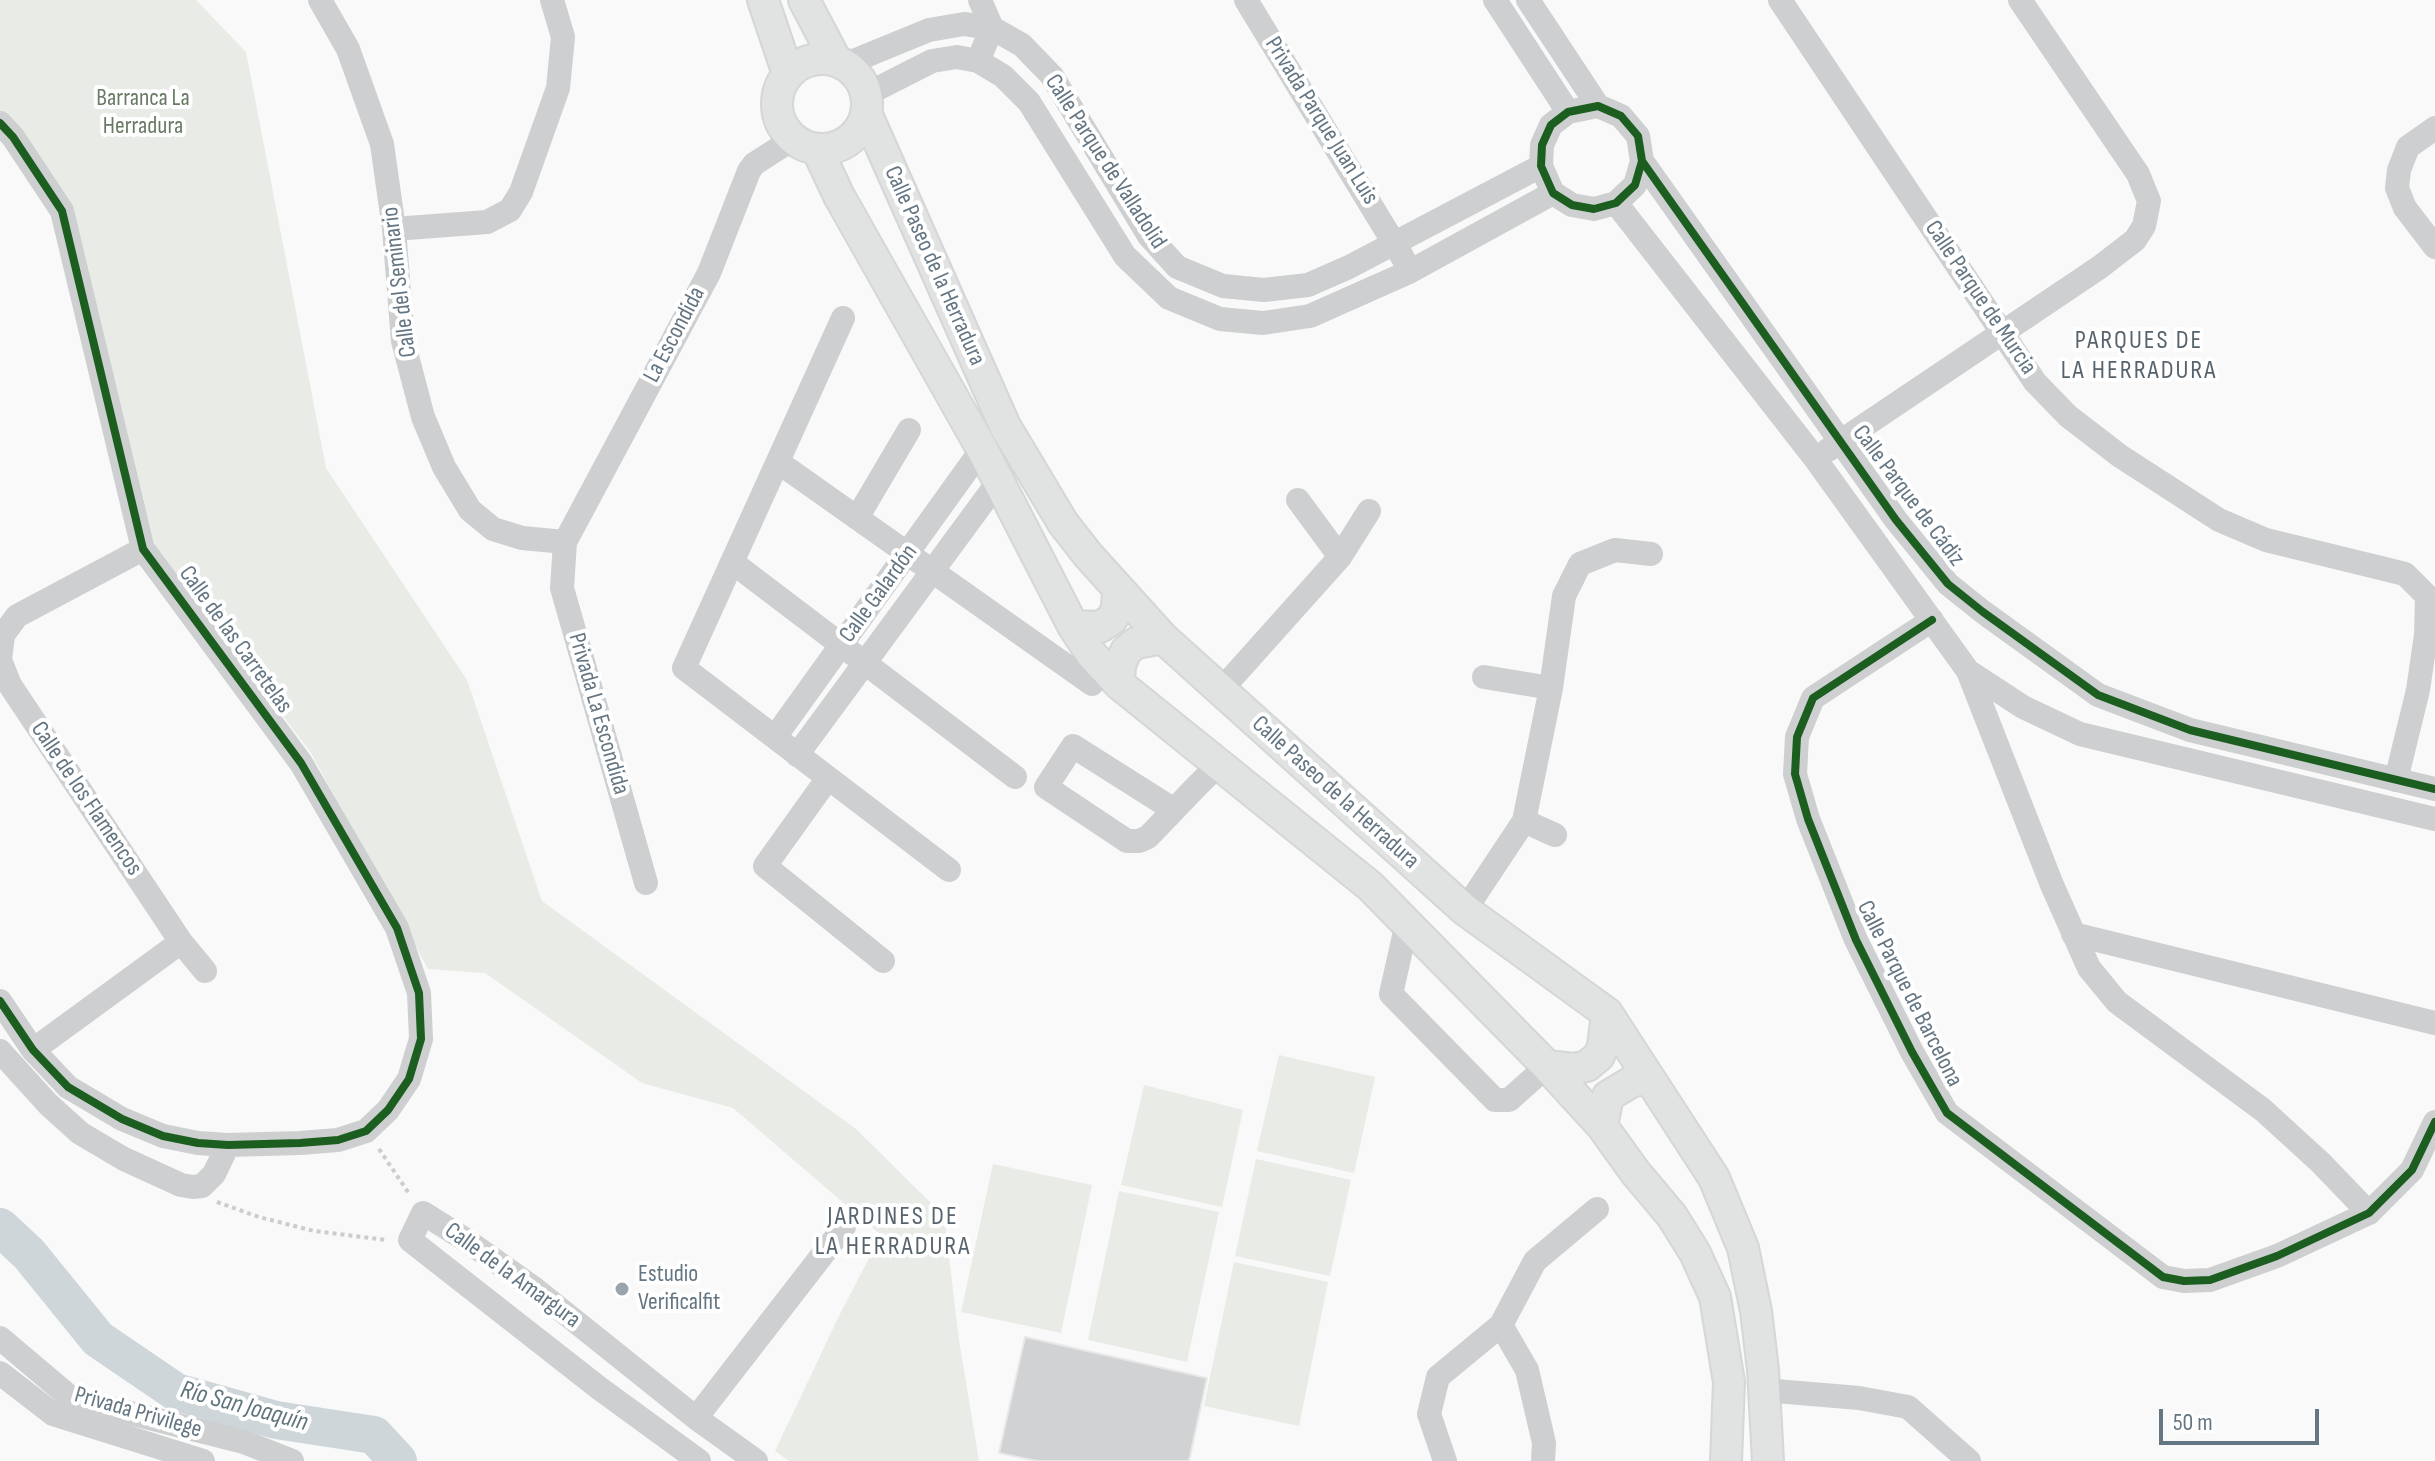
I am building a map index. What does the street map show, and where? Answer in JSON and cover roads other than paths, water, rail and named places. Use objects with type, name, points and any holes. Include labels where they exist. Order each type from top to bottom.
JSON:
[{"type":"main road","points":[[763,0],[788,74]]},
{"type":"main road","points":[[804,0],[867,105],[857,134],[838,147],[805,144],[782,124],[777,107],[779,89],[788,74],[809,60],[840,62]]},
{"type":"main road","name":"Calle Paseo de la Herradura","points":[[867,105],[1005,426],[1063,523],[1118,591],[1163,638],[1465,910],[1607,1013],[1714,1178],[1743,1248],[1756,1311],[1768,1461]]},
{"type":"main road","name":"Calle Paseo de la Herradura","points":[[805,144],[839,196],[982,449],[1105,684],[1219,764],[1359,877],[1547,1066],[1602,1126],[1672,1216],[1695,1253],[1715,1297],[1729,1382],[1726,1461]]},
{"type":"main road","points":[[1073,626],[1100,627],[1112,619],[1117,608],[1118,591]]},
{"type":"main road","points":[[1105,684],[1120,665],[1126,651],[1136,643],[1163,638]]},
{"type":"main road","points":[[1547,1066],[1574,1069],[1587,1066],[1599,1056],[1607,1013]]},
{"type":"main road","points":[[1602,1126],[1608,1096],[1633,1081],[1649,1079]]},
{"type":"street","name":"Calle del Seminario","points":[[320,0],[348,49],[382,144],[394,229],[403,341],[423,417],[444,467],[470,510],[493,529],[522,538],[565,542]]},
{"type":"street","points":[[394,229],[487,222],[510,210],[521,192],[558,88],[563,37],[552,0]]},
{"type":"street","points":[[867,105],[932,61],[957,57],[978,61],[992,28],[980,0]]},
{"type":"street","name":"Privada Parque Juan Luis","points":[[1246,0],[1396,243],[1409,272]]},
{"type":"street","points":[[1495,0],[1568,112]]},
{"type":"street","name":"Calle Parque de Cádiz","points":[[1528,0],[1598,106],[1621,116],[1638,136],[1642,161],[1896,520],[1948,584],[2032,650],[2098,695],[2190,730],[2435,789]]},
{"type":"street","name":"Calle Parque de Murcia","points":[[1780,0],[2035,382],[2068,416],[2165,487],[2219,520],[2266,540],[2405,574],[2427,596],[2426,635],[2418,690],[2396,780]]},
{"type":"street","points":[[1814,457],[1843,443],[2003,333],[2135,240],[2144,226],[2149,201],[2138,174],[2020,0]]},
{"type":"street","name":"Calle Parque de Valladolid","points":[[840,62],[929,30],[964,24],[992,28],[1022,45],[1052,76],[1149,236],[1177,267],[1223,286],[1264,290],[1308,285],[1396,243],[1541,166]]},
{"type":"street","name":"Calle Parque de Valladolid","points":[[978,61],[1003,76],[1029,102],[1125,256],[1169,298],[1220,319],[1263,323],[1310,316],[1409,272],[1553,193]]},
{"type":"street","points":[[1598,106],[1568,112],[1551,125],[1542,145],[1541,166],[1553,193],[1572,205],[1594,209],[1616,203],[1635,185],[1642,161]]},
{"type":"street","name":"Calle de las Carretelas","points":[[0,123],[13,137],[62,211],[143,549],[301,763],[397,928],[419,993],[421,1039],[409,1079],[388,1110],[366,1131],[338,1140],[228,1145]]},
{"type":"street","points":[[2435,128],[2408,147],[2399,170],[2397,188],[2405,208],[2435,247]]},
{"type":"street","name":"La Escondida","points":[[565,542],[709,273],[749,171],[754,164],[805,144]]},
{"type":"street","points":[[1616,203],[1814,457],[1968,671],[2089,968],[2117,1002],[2263,1110],[2321,1163],[2369,1213]]},
{"type":"street","points":[[843,318],[684,668],[949,870]]},
{"type":"street","points":[[857,518],[909,430]]},
{"type":"street","name":"Calle Galardón","points":[[775,737],[982,449]]},
{"type":"street","points":[[778,462],[932,571],[1105,684]]},
{"type":"street","name":"Calle Galardón","points":[[797,755],[998,482]]},
{"type":"street","points":[[1298,500],[1340,557]]},
{"type":"street","points":[[1221,690],[1340,557],[1369,511]]},
{"type":"street","name":"Privada La Escondida","points":[[565,542],[562,588],[646,883]]},
{"type":"street","name":"Calle de los Flamencos","points":[[143,549],[17,616],[3,635],[0,660],[10,685],[181,942],[205,971]]},
{"type":"street","points":[[1465,910],[1524,821],[1551,688],[1564,596],[1580,564],[1615,550],[1651,554]]},
{"type":"street","points":[[732,562],[1015,777]]},
{"type":"street","name":"Calle Parque de Barcelona","points":[[1932,620],[1813,698],[1797,737],[1795,774],[1808,819],[1856,940],[1912,1052],[1947,1113],[2163,1277],[2184,1281],[2210,1280],[2277,1256],[2369,1213],[2412,1170],[2435,1122]]},
{"type":"street","points":[[1968,671],[2023,707],[2080,734],[2435,819]]},
{"type":"street","points":[[1484,677],[1551,688]]},
{"type":"street","points":[[2080,734],[2098,695]]},
{"type":"street","points":[[1174,810],[1073,746],[1046,787],[1127,841],[1139,841],[1148,837],[1219,764]]},
{"type":"street","points":[[828,778],[765,866],[883,961]]},
{"type":"street","points":[[1524,821],[1555,835]]},
{"type":"street","points":[[1407,923],[1391,994],[1495,1100],[1509,1100],[1547,1066]]},
{"type":"street","points":[[2073,934],[2435,1023]]},
{"type":"street","points":[[33,1050],[181,942]]},
{"type":"street","points":[[0,1001],[33,1050],[68,1087],[122,1119],[163,1136],[228,1145],[214,1174],[202,1186],[193,1187],[181,1185],[124,1159],[80,1133],[48,1104],[0,1051]]},
{"type":"street","points":[[1445,1461],[1429,1414],[1438,1377],[1501,1325],[1535,1261],[1597,1209]]},
{"type":"street","name":"Calle de la Amargura","points":[[696,1460],[410,1240],[423,1213],[535,1289],[696,1418],[756,1461]]},
{"type":"street","points":[[696,1418],[844,1227]]},
{"type":"street","points":[[1501,1325],[1527,1370],[1544,1443],[1543,1461]]},
{"type":"street","name":"Privada Privilege","points":[[0,1338],[71,1398],[244,1442],[292,1461]]},
{"type":"street","name":"Privada Privilege","points":[[0,1373],[53,1414],[195,1460]]},
{"type":"street","points":[[1764,1390],[1859,1398],[1908,1407],[1959,1456]]},
{"type":"street","points":[[696,1460],[719,1434]]},
{"type":"waterway","name":"Río San Joaquín","points":[[0,1227],[29,1254],[98,1339],[176,1392],[276,1420],[374,1435],[398,1461]]},
{"type":"place","name":"Estudio Verificalfit","points":[[622,1289]]},
{"type":"district","name":"PARQUES DE LA HERRADURA","points":[[2139,356]]},
{"type":"district","name":"JARDINES DE LA HERRADURA","points":[[893,1232]]},
{"type":"park label","name":"Barranca La Herradura","points":[[143,113]]}]
